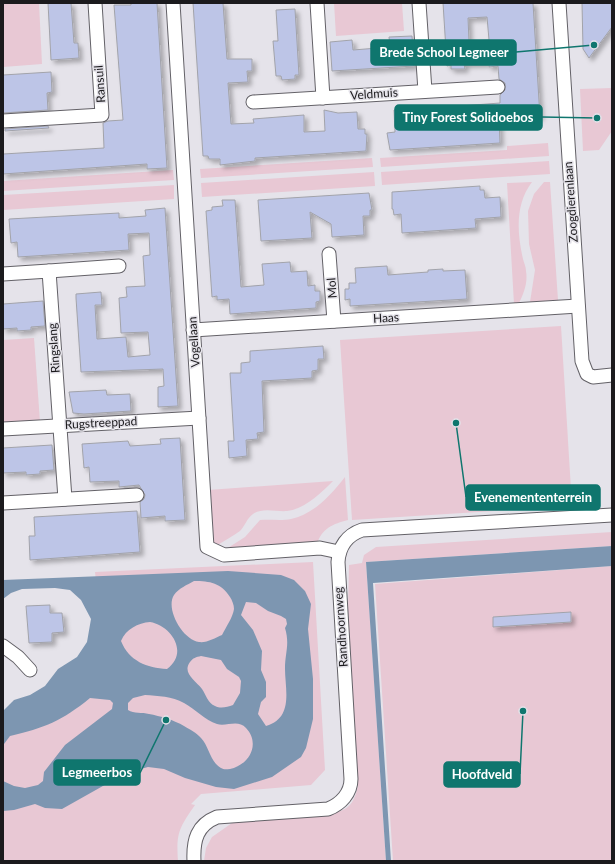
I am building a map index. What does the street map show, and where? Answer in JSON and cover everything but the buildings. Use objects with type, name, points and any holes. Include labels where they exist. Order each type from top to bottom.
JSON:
[{"type":"street","name":"Ransuil","points":[[3,121],[102,115],[95,3]]},
{"type":"street","name":"Vogellaan","points":[[172,3],[207,547],[224,555],[320,548],[339,552]]},
{"type":"street","points":[[317,3],[323,98]]},
{"type":"street","points":[[419,3],[425,91]]},
{"type":"street","name":"Zoogdierenlaan","points":[[558,3],[583,368],[587,374],[593,376],[612,375]]},
{"type":"street","name":"Veldmuis","points":[[253,102],[498,86]]},
{"type":"street","name":"Mol","points":[[329,254],[334,321]]},
{"type":"street","points":[[3,274],[119,266]]},
{"type":"street","name":"Ringslang","points":[[49,271],[64,499]]},
{"type":"street","name":"Haas","points":[[193,330],[578,306]]},
{"type":"street","name":"Rugstreeppad","points":[[3,429],[199,418]]},
{"type":"street","points":[[3,503],[137,495]]},
{"type":"street","points":[[339,552],[349,537],[362,530],[612,514]]},
{"type":"street","name":"Randhoornweg","points":[[194,861],[193,850],[196,836],[201,827],[210,820],[217,817],[328,810],[338,804],[348,792],[351,782],[338,568],[339,552]]},
{"type":"street","points":[[3,646],[18,657],[30,670]]},
{"type":"shaded area","points":[[3,3],[39,3],[42,64],[3,67]]},
{"type":"shaded area","points":[[334,3],[402,3],[404,31],[336,36]]},
{"type":"shaded area","points":[[612,88],[612,131],[599,150],[583,151],[580,89]]},
{"type":"shaded area","points":[[548,143],[549,156],[381,167],[380,158],[507,150],[507,146]]},
{"type":"shaded area","points":[[372,158],[373,167],[201,178],[200,169]]},
{"type":"shaded area","points":[[549,161],[550,174],[382,185],[381,172]]},
{"type":"shaded area","points":[[173,170],[174,180],[3,191],[3,181]]},
{"type":"shaded area","points":[[374,172],[375,186],[202,197],[201,183]]},
{"type":"shaded area","points":[[532,182],[526,191],[520,209],[519,219],[519,239],[526,270],[526,283],[519,303],[514,304],[507,183]]},
{"type":"shaded area","points":[[544,182],[550,182],[558,300],[530,302],[535,270],[529,244],[528,211],[534,194]]},
{"type":"shaded area","points":[[174,185],[174,199],[3,210],[3,195]]},
{"type":"shaded area","points":[[561,326],[572,506],[352,520],[340,340]]},
{"type":"shaded area","points":[[34,338],[40,422],[3,424],[3,340]]},
{"type":"shaded area","points":[[345,477],[348,520],[338,523],[325,530],[317,544],[223,551],[245,537],[260,520],[287,520],[307,513],[328,497]]},
{"type":"shaded area","points":[[333,481],[306,504],[294,510],[265,510],[257,512],[251,516],[240,531],[216,546],[211,543],[208,490]]},
{"type":"shaded area","points":[[612,532],[612,546],[366,562],[386,861],[204,861],[206,848],[212,837],[232,823],[326,815],[339,812],[352,803],[358,785],[348,611],[349,565],[362,563],[364,555],[376,547]]},
{"type":"shaded area","points":[[313,562],[325,770],[311,785],[201,794],[191,804],[195,805],[182,825],[178,837],[178,861],[3,861],[3,732],[83,668],[102,632],[95,572]]},
{"type":"shaded area","points":[[612,566],[612,861],[393,861],[375,584]]},
{"type":"water","points":[[612,546],[612,566],[373,583],[391,861],[386,861],[366,562]]},
{"type":"water","points":[[228,571],[281,575],[294,580],[305,591],[311,604],[308,629],[313,679],[313,719],[306,748],[301,757],[272,777],[234,789],[216,787],[185,778],[164,769],[148,767],[126,773],[62,809],[45,808],[35,804],[14,810],[3,811],[3,781],[14,786],[25,788],[38,785],[43,781],[44,772],[65,745],[112,709],[113,703],[110,700],[90,698],[70,713],[52,723],[10,736],[4,744],[3,749],[3,711],[14,700],[30,695],[45,686],[58,669],[77,657],[87,642],[91,619],[81,600],[70,590],[55,588],[22,589],[11,593],[3,599],[3,580]],"holes":[[[194,581],[210,582],[227,592],[231,598],[234,609],[222,635],[202,642],[193,640],[187,636],[177,623],[172,608],[174,595]],[[246,602],[256,603],[268,611],[286,619],[286,702],[281,717],[275,722],[266,726],[258,714],[261,702],[266,697],[266,682],[261,670],[262,651],[253,630],[241,615]],[[150,622],[165,629],[171,634],[175,641],[177,655],[173,663],[167,669],[146,665],[134,658],[124,648],[121,641],[126,633],[133,627]],[[201,656],[221,660],[227,669],[239,677],[241,681],[240,693],[233,705],[222,708],[213,705],[209,701],[202,689],[188,673],[188,666],[195,658]],[[145,695],[160,696],[184,703],[208,720],[217,724],[243,725],[250,734],[253,747],[251,753],[243,763],[237,767],[222,769],[214,762],[204,741],[195,733],[167,718],[130,711],[128,710],[128,703],[133,698]]]},
{"type":"place","name":"Brede School Legmeer","points":[[594,45]]},
{"type":"place","name":"Tiny Forest Solidoebos","points":[[597,118]]},
{"type":"place","name":"Evenemententerrein","points":[[456,423]]},
{"type":"place","name":"Hoofdveld","points":[[523,711]]},
{"type":"place","name":"Legmeerbos","points":[[166,720]]}]
